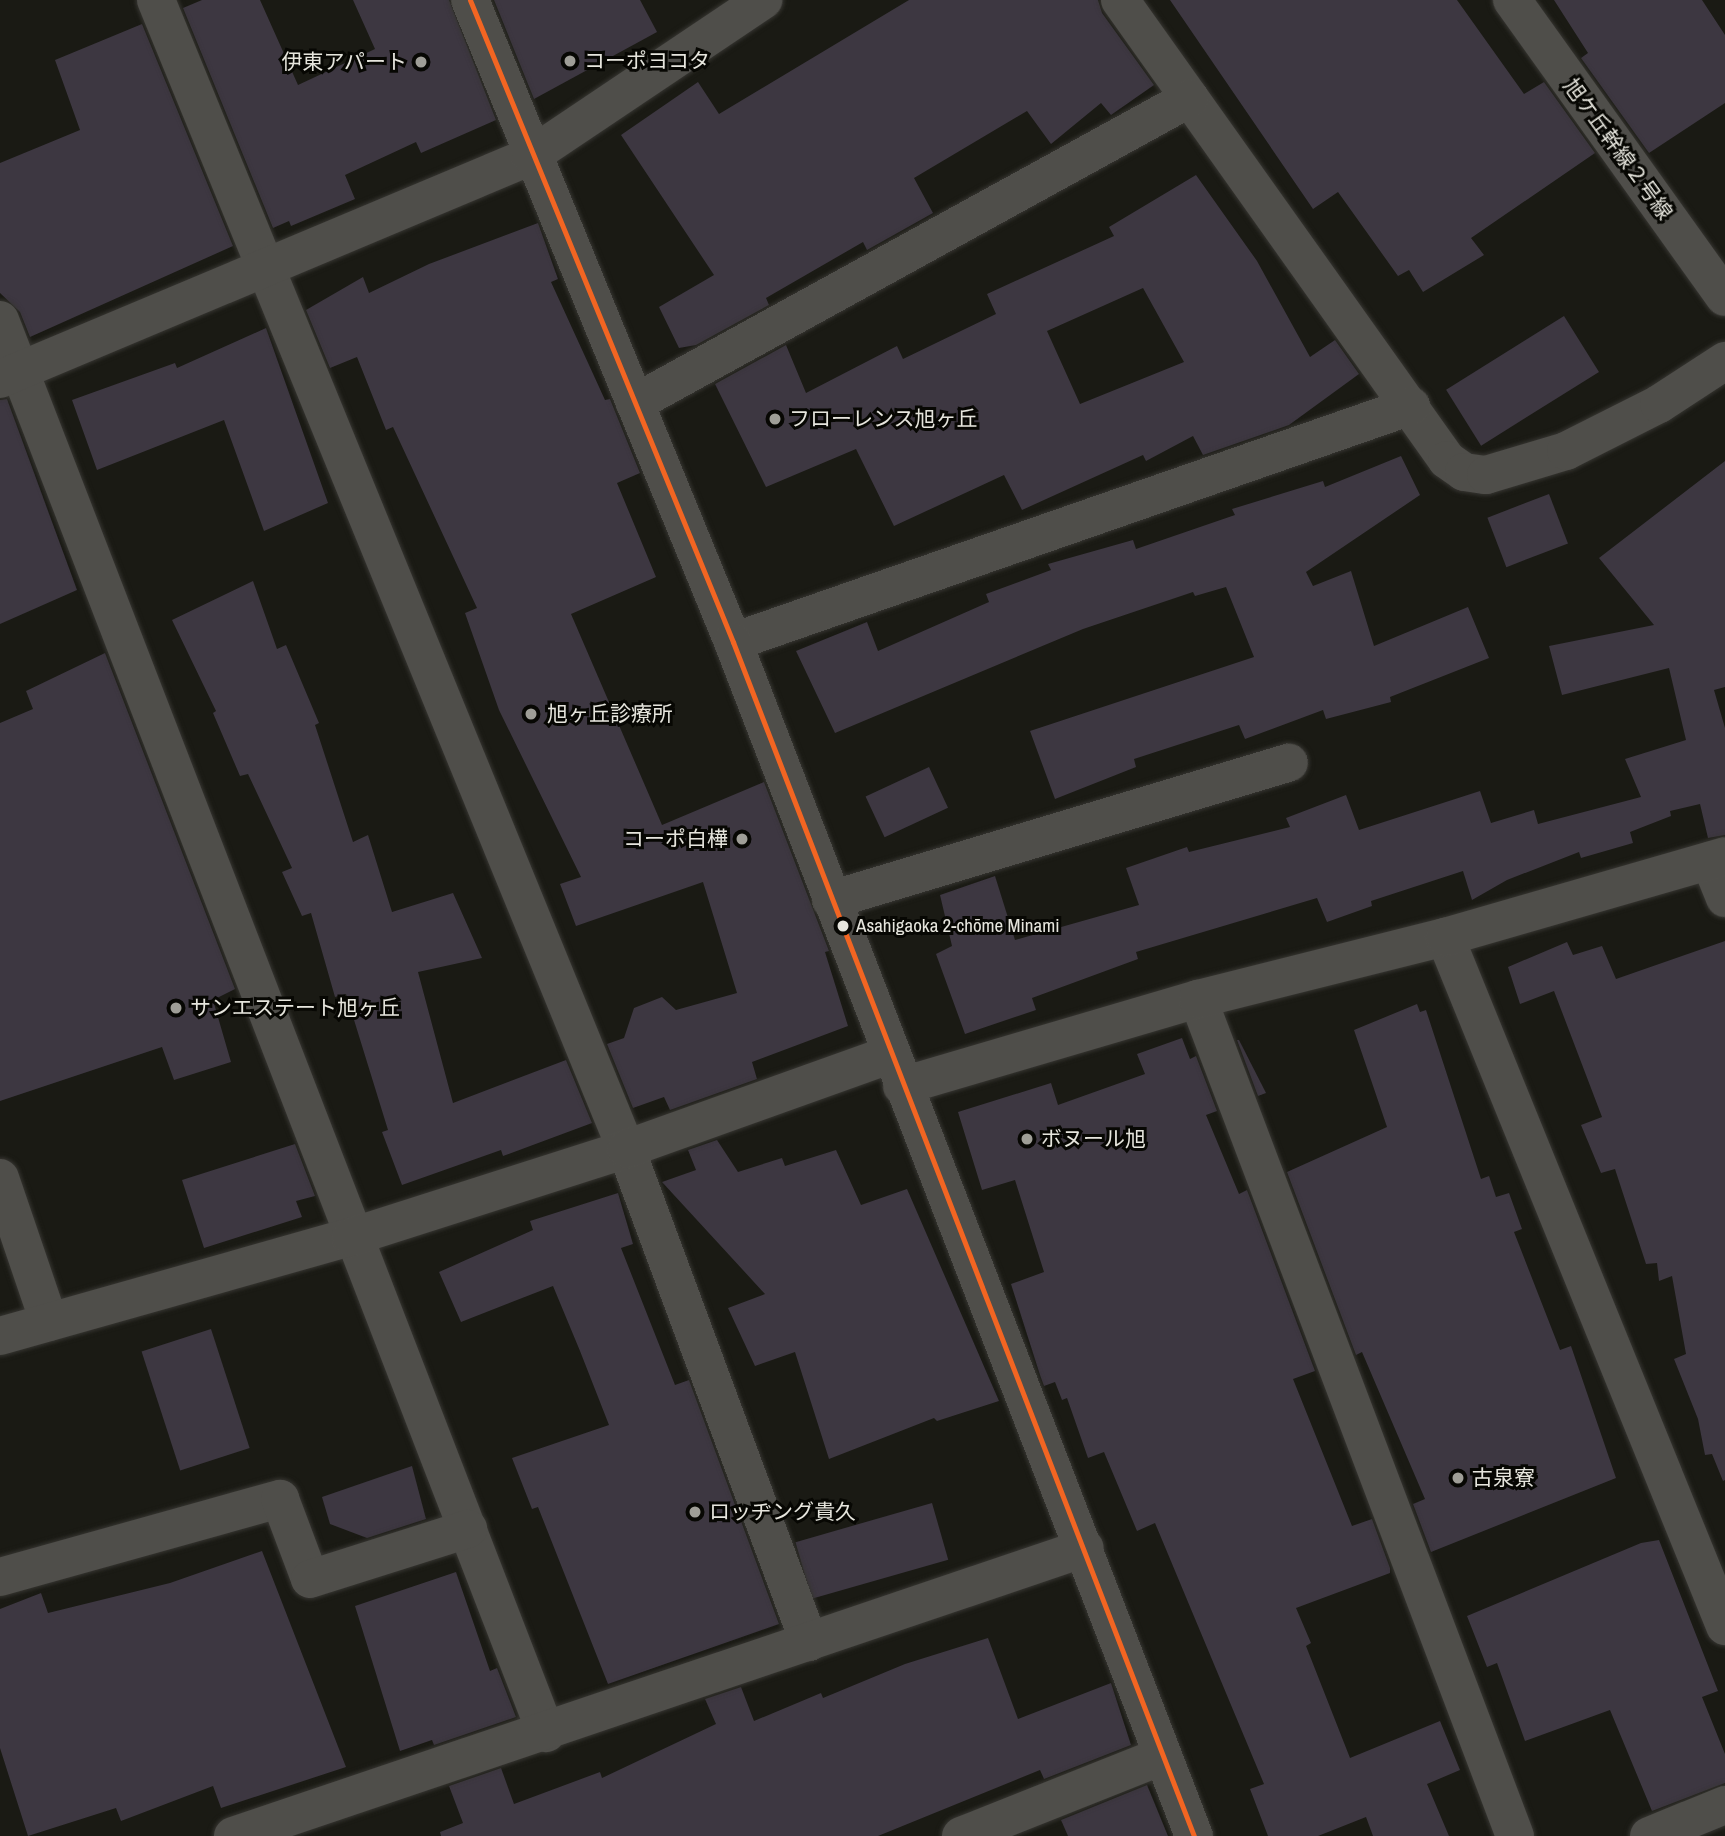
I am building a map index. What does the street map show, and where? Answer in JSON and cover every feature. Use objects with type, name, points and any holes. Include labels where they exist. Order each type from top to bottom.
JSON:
[{"type":"street","points":[[156,0],[269,266],[626,1149],[809,1642]]},
{"type":"street","points":[[470,0],[531,156],[733,642],[1194,1836]]},
{"type":"street","points":[[9,375],[531,156],[763,0]]},
{"type":"street","points":[[1120,0],[1447,460],[1464,472],[1486,475],[1566,451],[1659,404],[1725,361]]},
{"type":"street","name":"旭ケ丘幹線２号線","points":[[1512,0],[1725,297]]},
{"type":"street","points":[[635,403],[1190,97]]},
{"type":"street","points":[[0,320],[9,375],[468,1529],[546,1733]]},
{"type":"street","points":[[733,642],[1411,406]]},
{"type":"street","points":[[831,900],[1289,763]]},
{"type":"street","points":[[0,1336],[351,1237],[626,1149],[897,1070],[1445,937],[1718,859],[1725,898]]},
{"type":"street","points":[[1445,937],[1725,1626]]},
{"type":"street","points":[[1198,999],[1515,1836]]},
{"type":"street","points":[[0,1178],[49,1322]]},
{"type":"street","points":[[0,1577],[281,1499],[310,1579],[468,1529]]},
{"type":"street","points":[[233,1836],[546,1733],[1085,1548]]},
{"type":"street","points":[[961,1836],[1162,1756]]},
{"type":"street","points":[[1649,1836],[1725,1805]]},
{"type":"building","points":[[202,0],[260,0],[298,85],[375,49],[353,0],[449,0],[496,120],[421,153],[416,142],[345,175],[355,199],[291,226],[289,221],[273,228],[183,8]]},
{"type":"building","name":"コーポヨコタ","points":[[494,0],[640,0],[657,32],[534,99]]},
{"type":"building","points":[[909,0],[1098,0],[1102,13],[1154,85],[1111,115],[1101,103],[1051,144],[1027,111],[914,178],[933,213],[867,250],[863,242],[766,298],[769,305],[696,345],[679,348],[659,307],[714,275],[621,135],[698,82],[719,114]]},
{"type":"building","points":[[1170,0],[1457,0],[1524,94],[1544,82],[1595,153],[1471,238],[1484,255],[1423,292],[1409,270],[1398,276],[1338,192],[1313,209]]},
{"type":"building","points":[[1554,0],[1702,0],[1725,35],[1725,103],[1649,153],[1581,58],[1588,53]]},
{"type":"building","points":[[142,24],[233,246],[30,337],[20,312],[0,293],[0,163],[80,130],[55,60]]},
{"type":"building","points":[[1196,175],[1257,261],[1310,357],[1335,340],[1359,374],[1289,425],[1203,455],[1193,436],[1146,461],[1143,455],[1022,510],[1004,475],[894,526],[856,449],[766,487],[715,384],[786,345],[806,393],[897,346],[903,359],[996,314],[987,294],[1114,236],[1109,227]],"holes":[[[1143,288],[1184,362],[1080,404],[1047,331]]]},
{"type":"building","points":[[538,223],[558,279],[551,282],[605,400],[610,399],[640,473],[617,483],[656,577],[571,614],[662,825],[764,782],[829,951],[825,952],[848,1026],[752,1062],[757,1079],[670,1110],[664,1097],[633,1108],[607,1044],[624,1038],[634,1008],[662,997],[676,1010],[737,993],[703,882],[576,926],[560,884],[581,877],[499,710],[465,613],[477,608],[393,427],[386,430],[357,357],[330,368],[306,310],[363,277],[369,293],[429,264]]},
{"type":"building","points":[[1564,316],[1599,372],[1481,446],[1446,390]]},
{"type":"building","points":[[266,328],[328,503],[264,531],[224,420],[97,470],[72,400],[175,363],[177,368]]},
{"type":"building","points":[[7,399],[77,590],[0,624],[0,400]]},
{"type":"building","points":[[1401,456],[1420,495],[1306,572],[1313,586],[1351,571],[1374,646],[1468,607],[1489,658],[1390,697],[1391,702],[1326,719],[1323,710],[1245,739],[1239,725],[1134,759],[1136,767],[1055,799],[1030,731],[1254,657],[1226,587],[1195,596],[1193,592],[1083,629],[835,733],[796,651],[867,622],[878,651],[989,602],[986,594],[1051,570],[1048,564],[1133,540],[1136,549],[1235,515],[1232,509],[1323,481],[1325,487]]},
{"type":"building","points":[[1725,461],[1725,687],[1714,690],[1725,728],[1725,835],[1708,838],[1700,804],[1670,811],[1671,816],[1630,832],[1633,843],[1581,858],[1579,852],[1507,880],[1472,900],[1463,871],[1371,901],[1372,906],[1327,922],[1317,898],[1136,952],[1138,959],[1032,998],[1036,1010],[965,1034],[936,954],[952,946],[940,895],[995,876],[1015,940],[1139,905],[1126,868],[1187,847],[1189,852],[1290,827],[1286,818],[1346,795],[1359,830],[1480,791],[1491,823],[1534,810],[1538,824],[1641,797],[1625,759],[1686,740],[1669,668],[1562,695],[1549,646],[1654,625],[1599,558]]},
{"type":"building","points":[[1549,494],[1568,543],[1506,567],[1487,518]]},
{"type":"building","points":[[253,581],[277,649],[286,645],[319,723],[315,725],[353,842],[368,835],[392,912],[453,893],[482,958],[418,972],[453,1103],[566,1060],[592,1123],[503,1156],[501,1150],[402,1185],[382,1132],[388,1130],[346,994],[335,997],[311,913],[302,916],[282,872],[292,868],[248,774],[240,776],[213,713],[216,711],[172,620]]},
{"type":"building","points":[[105,653],[235,989],[213,1000],[231,1062],[174,1080],[162,1047],[0,1101],[0,723],[33,709],[26,691]]},
{"type":"building","points":[[929,767],[948,808],[885,837],[866,797]]},
{"type":"building","points":[[1725,941],[1723,1481],[1712,1454],[1705,1455],[1698,1419],[1674,1359],[1686,1354],[1672,1276],[1659,1281],[1657,1263],[1646,1264],[1615,1169],[1601,1173],[1581,1125],[1602,1117],[1554,991],[1520,1004],[1508,967],[1567,942],[1573,955],[1602,946],[1616,979]]},
{"type":"building","points":[[1417,1004],[1420,1012],[1426,1010],[1481,1179],[1489,1176],[1496,1197],[1509,1193],[1522,1229],[1514,1232],[1560,1350],[1571,1346],[1616,1478],[1431,1552],[1413,1504],[1425,1499],[1362,1352],[1356,1355],[1287,1172],[1387,1127],[1354,1030]]},
{"type":"building","points":[[1182,1038],[1190,1059],[1196,1056],[1217,1111],[1206,1115],[1239,1194],[1247,1190],[1315,1371],[1293,1379],[1352,1526],[1372,1519],[1390,1568],[1390,1573],[1296,1608],[1311,1643],[1306,1646],[1350,1758],[1440,1721],[1460,1770],[1427,1784],[1449,1836],[1373,1836],[1366,1817],[1318,1836],[1268,1836],[1250,1789],[1264,1784],[1155,1523],[1137,1531],[1104,1452],[1088,1458],[1067,1398],[1062,1400],[1055,1382],[1044,1386],[1040,1375],[1011,1284],[1044,1272],[1015,1180],[982,1190],[958,1112],[1051,1083],[1058,1105],[1145,1074],[1137,1054]]},
{"type":"building","points":[[1239,1040],[1266,1093],[1258,1096]]},
{"type":"building","points":[[717,1140],[738,1172],[782,1158],[785,1166],[836,1150],[861,1205],[907,1189],[999,1401],[937,1421],[934,1418],[829,1459],[795,1352],[755,1366],[728,1308],[765,1294],[662,1182],[696,1170],[688,1150]]},
{"type":"building","points":[[295,1144],[315,1196],[296,1201],[302,1217],[204,1248],[182,1180]]},
{"type":"building","points":[[618,1193],[633,1244],[621,1248],[675,1385],[689,1380],[779,1624],[608,1684],[538,1507],[532,1509],[512,1458],[609,1425],[580,1351],[553,1286],[461,1322],[439,1272],[533,1230],[530,1221]]},
{"type":"building","points":[[211,1329],[250,1448],[180,1470],[142,1352]]},
{"type":"building","points":[[412,1466],[426,1519],[367,1538],[330,1524],[322,1497]]},
{"type":"building","points":[[932,1503],[948,1560],[812,1599],[796,1542]]},
{"type":"building","points":[[1659,1540],[1718,1691],[1702,1697],[1725,1754],[1725,1783],[1652,1811],[1610,1710],[1525,1741],[1497,1663],[1487,1667],[1467,1616],[1641,1543]]},
{"type":"building","points":[[262,1551],[346,1767],[221,1808],[213,1786],[121,1821],[116,1808],[28,1836],[0,1748],[0,1609],[41,1593],[48,1613],[170,1583]]},
{"type":"building","points":[[456,1572],[490,1671],[497,1668],[516,1717],[434,1745],[432,1740],[400,1751],[355,1606]]},
{"type":"building","points":[[988,1638],[1018,1719],[1111,1683],[1131,1745],[1044,1779],[1040,1770],[878,1836],[441,1836],[440,1832],[463,1823],[449,1786],[501,1768],[514,1804],[600,1772],[602,1778],[716,1724],[705,1699],[741,1687],[754,1721],[821,1693],[823,1698],[905,1664]]},
{"type":"building","points":[[1147,1785],[1168,1836],[1068,1836],[1061,1820]]},
{"type":"transit line","points":[[470,0],[733,642],[1194,1836]]},
{"type":"place","name":"コーポヨコタ","points":[[570,61]]},
{"type":"place","name":"伊東アパート","points":[[421,62]]},
{"type":"place","name":"フローレンス旭ヶ丘","points":[[775,419]]},
{"type":"place","name":"旭ヶ丘診療所","points":[[531,714]]},
{"type":"place","name":"コーポ白樺","points":[[742,839]]},
{"type":"place","name":"Asahigaoka 2-chōme Minami","points":[[843,926]]},
{"type":"place","name":"サンエステート旭ヶ丘","points":[[176,1008]]},
{"type":"place","name":"ボヌール旭","points":[[1027,1139]]},
{"type":"place","name":"古泉寮","points":[[1458,1478]]},
{"type":"place","name":"ロッヂング貴久","points":[[695,1512]]}]
